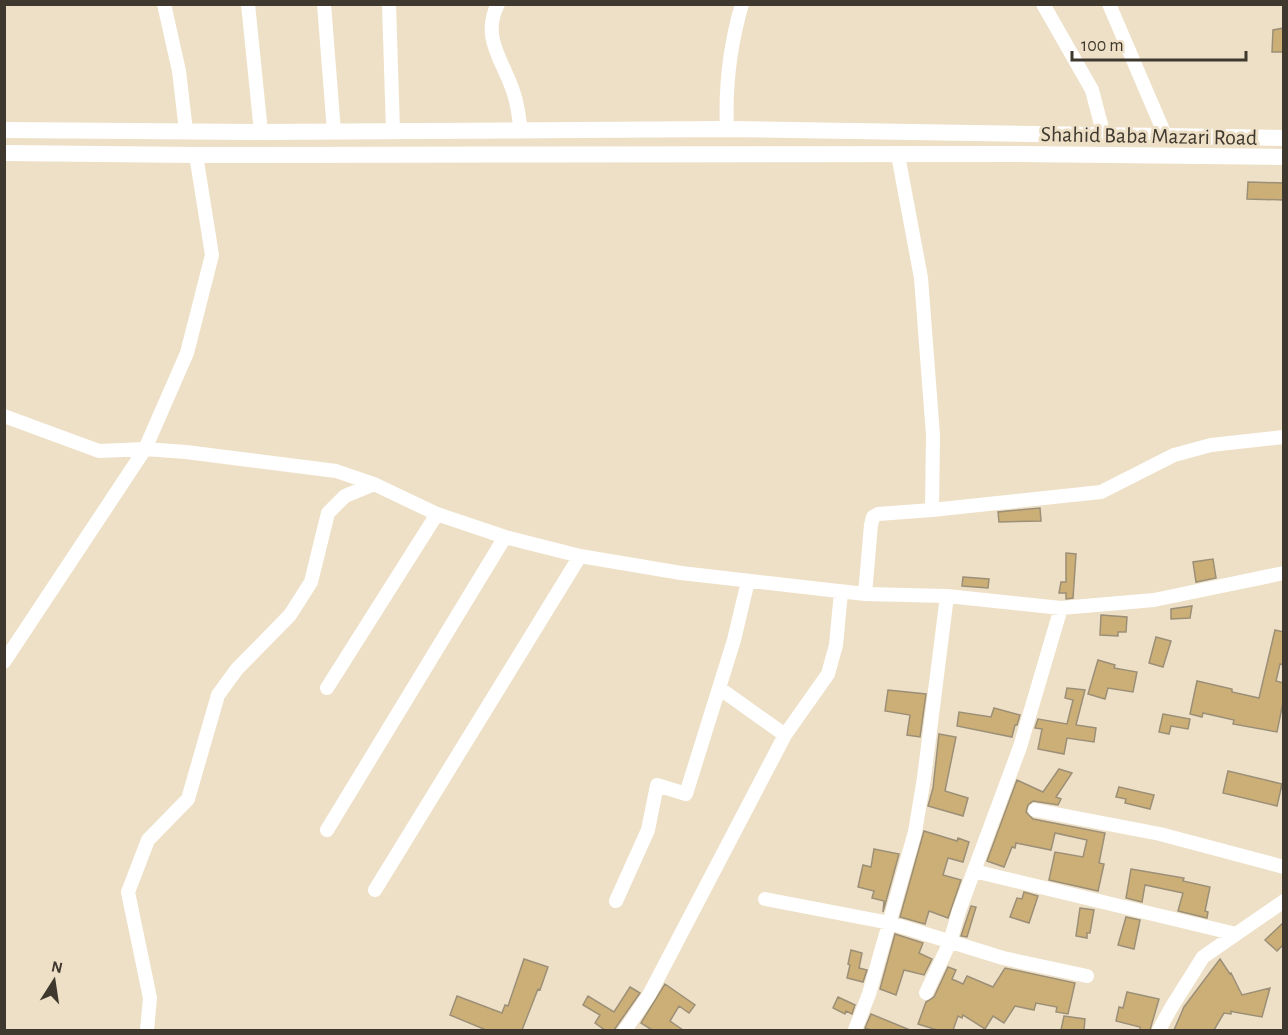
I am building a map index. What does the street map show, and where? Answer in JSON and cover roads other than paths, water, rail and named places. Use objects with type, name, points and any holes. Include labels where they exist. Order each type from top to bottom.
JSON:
[{"type":"main road","name":"Shahid Baba Mazari Road","points":[[4,130],[334,132],[727,129],[1284,138]]},
{"type":"main road","points":[[29,131],[29,153]]},
{"type":"main road","points":[[1015,134],[1024,139],[1026,144],[1024,150],[1017,154]]},
{"type":"main road","points":[[1067,136],[1058,142],[1056,148],[1058,153],[1068,156]]},
{"type":"main road","points":[[4,153],[196,155],[1017,154],[1284,157]]},
{"type":"street","points":[[164,4],[179,71],[186,131]]},
{"type":"street","points":[[248,4],[261,132]]},
{"type":"street","points":[[324,4],[334,132]]},
{"type":"street","points":[[389,4],[393,131]]},
{"type":"street","points":[[498,4],[492,15],[494,47],[514,92],[521,131]]},
{"type":"street","points":[[727,129],[726,101],[732,36],[742,4]]},
{"type":"street","points":[[1043,4],[1092,90],[1104,136]]},
{"type":"street","points":[[1109,4],[1166,137]]},
{"type":"street","points":[[4,662],[145,449],[187,353],[212,255],[196,155]]},
{"type":"street","points":[[898,155],[921,278],[933,435],[932,510]]},
{"type":"street","points":[[4,416],[99,451],[145,449],[186,452],[336,471],[375,484],[437,514],[505,537],[580,556],[681,573],[865,594],[947,596],[1060,608],[1154,600],[1284,573]]},
{"type":"street","points":[[865,594],[873,517],[878,514],[1101,492],[1174,455],[1211,446],[1284,437]]},
{"type":"street","points":[[147,1030],[150,998],[128,892],[148,840],[188,799],[219,695],[237,669],[290,615],[311,582],[328,513],[345,496],[375,484]]},
{"type":"street","points":[[327,688],[437,514]]},
{"type":"street","points":[[327,830],[505,537]]},
{"type":"street","points":[[375,890],[580,556]]},
{"type":"street","points":[[616,901],[648,830],[657,785],[686,794],[734,640],[748,581]]},
{"type":"street","points":[[625,1030],[649,995],[785,735],[828,674],[836,645],[841,591]]},
{"type":"street","points":[[855,1030],[890,922],[915,832],[947,596]]},
{"type":"street","points":[[926,993],[950,942],[1020,747],[1060,608]]},
{"type":"street","points":[[719,688],[785,735]]},
{"type":"street","points":[[1035,810],[1160,834],[1284,867]]},
{"type":"street","points":[[974,871],[1236,934]]},
{"type":"street","points":[[765,899],[890,922],[1003,958],[1088,976]]},
{"type":"street","points":[[1159,1030],[1203,957],[1284,901]]}]
